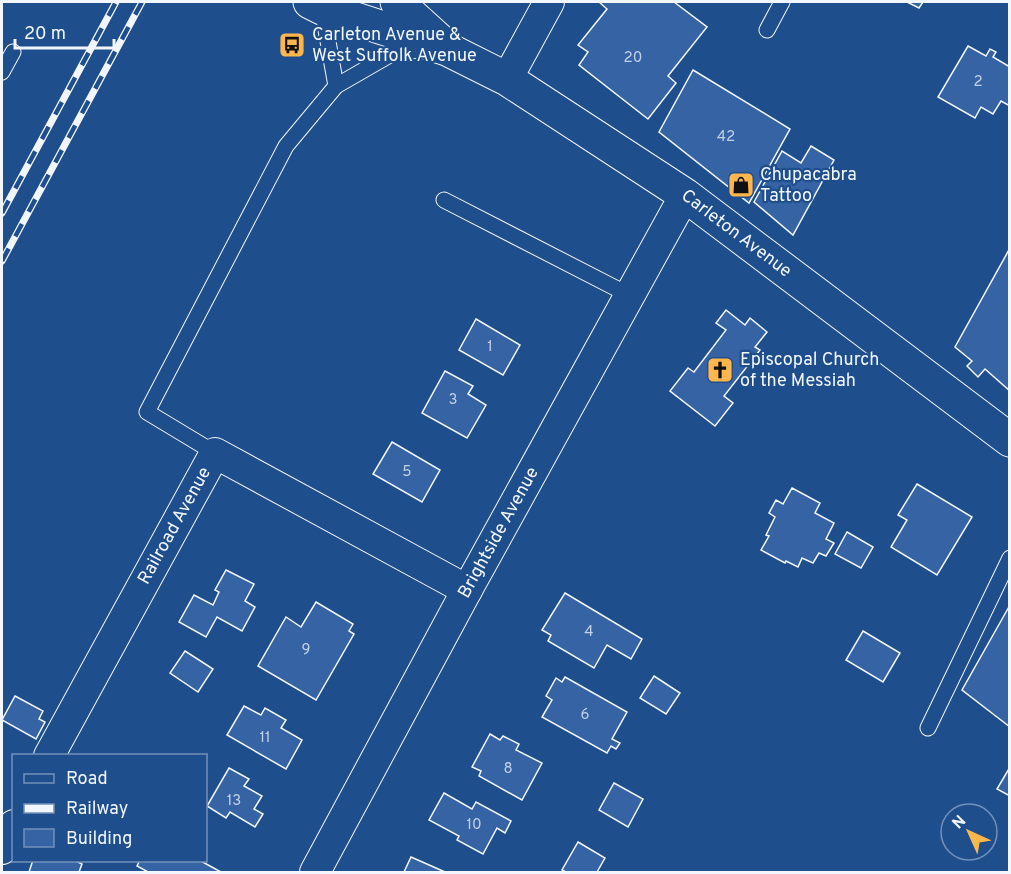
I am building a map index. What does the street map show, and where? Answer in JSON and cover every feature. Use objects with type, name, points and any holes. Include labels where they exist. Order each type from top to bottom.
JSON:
[{"type":"main road","name":"Carleton Avenue","points":[[397,2],[447,49]]},
{"type":"main road","name":"Carleton Avenue","points":[[316,5],[447,49],[507,79],[685,195],[1010,440]]},
{"type":"street","points":[[507,79],[549,2]]},
{"type":"street","name":"Brightside Avenue","points":[[315,873],[467,590],[685,195]]},
{"type":"street","name":"Railroad Avenue","points":[[50,754],[215,453],[467,590]]},
{"type":"street","points":[[2,849],[12,829]]},
{"type":"lane","points":[[767,30],[782,2]]},
{"type":"lane","points":[[316,5],[336,86]]},
{"type":"lane","points":[[215,453],[147,412],[286,146],[336,86],[395,52],[447,49]]},
{"type":"lane","points":[[2,72],[13,52]]},
{"type":"lane","points":[[444,200],[629,295]]},
{"type":"lane","points":[[928,728],[1010,558]]},
{"type":"building","points":[[599,2],[674,2],[707,27],[668,76],[676,83],[648,119],[579,65],[588,52],[578,45],[607,9]]},
{"type":"building","points":[[907,2],[923,2],[919,8]]},
{"type":"building","points":[[968,46],[986,56],[990,49],[996,52],[993,57],[1010,67],[1010,106],[1001,101],[993,114],[981,107],[975,118],[938,97]]},
{"type":"building","points":[[693,70],[790,129],[749,203],[659,132]]},
{"type":"building","points":[[811,146],[834,160],[793,235],[754,202],[782,151],[801,163]]},
{"type":"building","points":[[1010,248],[1010,391],[985,369],[978,377],[967,366],[972,361],[955,347]]},
{"type":"building","name":"Episcopal Church of the Messiah","points":[[726,310],[745,325],[750,318],[767,332],[755,347],[760,350],[724,396],[733,403],[715,426],[670,391],[688,368],[694,372],[726,330],[716,323]]},
{"type":"building","points":[[476,319],[520,345],[503,375],[459,350]]},
{"type":"building","points":[[445,371],[473,386],[468,394],[486,405],[467,438],[422,413]]},
{"type":"building","points":[[392,442],[440,470],[422,502],[373,474]]},
{"type":"building","points":[[917,484],[972,517],[937,575],[891,547],[907,520],[898,515]]},
{"type":"building","points":[[792,488],[820,503],[815,513],[834,523],[826,539],[834,543],[826,556],[819,553],[813,563],[802,558],[798,567],[761,550],[769,536],[766,535],[775,517],[769,513],[776,500],[783,504]]},
{"type":"building","points":[[847,532],[873,547],[861,568],[835,554]]},
{"type":"building","points":[[226,570],[254,584],[245,601],[255,607],[242,631],[217,617],[206,637],[179,622],[194,595],[213,605],[219,592],[215,590]]},
{"type":"building","points":[[565,593],[642,639],[631,659],[607,645],[594,668],[548,641],[551,635],[542,630]]},
{"type":"building","points":[[316,602],[353,624],[349,631],[354,634],[316,700],[258,666],[286,617],[301,627]]},
{"type":"building","points":[[1010,605],[1010,727],[962,690]]},
{"type":"building","points":[[863,631],[900,653],[883,682],[846,660]]},
{"type":"building","points":[[185,651],[213,669],[198,692],[170,673]]},
{"type":"building","points":[[654,676],[680,693],[666,714],[640,698]]},
{"type":"building","points":[[565,677],[627,712],[612,739],[620,743],[616,749],[611,746],[607,753],[542,717],[552,700],[546,696],[556,678],[562,682]]},
{"type":"building","points":[[15,696],[43,711],[39,719],[45,722],[36,739],[2,720]]},
{"type":"building","points":[[244,706],[261,715],[265,708],[286,720],[281,728],[302,740],[286,769],[227,735]]},
{"type":"building","points":[[490,734],[500,740],[503,736],[519,744],[516,750],[542,763],[522,800],[479,776],[481,771],[472,767]]},
{"type":"building","points":[[1010,767],[1010,796],[997,789]]},
{"type":"building","points":[[229,768],[249,779],[244,786],[262,796],[254,809],[263,814],[255,827],[230,812],[226,818],[207,806]]},
{"type":"building","points":[[614,783],[643,799],[628,827],[599,810]]},
{"type":"building","points":[[444,793],[472,809],[476,802],[511,821],[505,833],[497,828],[483,854],[457,840],[459,836],[429,820]]},
{"type":"building","points":[[578,842],[605,858],[597,872],[562,870]]},
{"type":"building","points":[[411,857],[445,872],[404,872]]},
{"type":"building","points":[[32,862],[78,862],[82,864],[79,872],[29,872]]},
{"type":"building","points":[[139,862],[203,862],[221,872],[148,872],[137,866]]},
{"type":"railway","points":[[2,213],[116,2]]},
{"type":"railway","points":[[2,261],[142,2]]},
{"type":"place","name":"Carleton Avenue & West Suffolk Avenue","points":[[292,45]]},
{"type":"place","name":"Chupacabra Tattoo","points":[[741,185]]},
{"type":"place","name":"Episcopal Church of the Messiah","points":[[720,370]]}]
